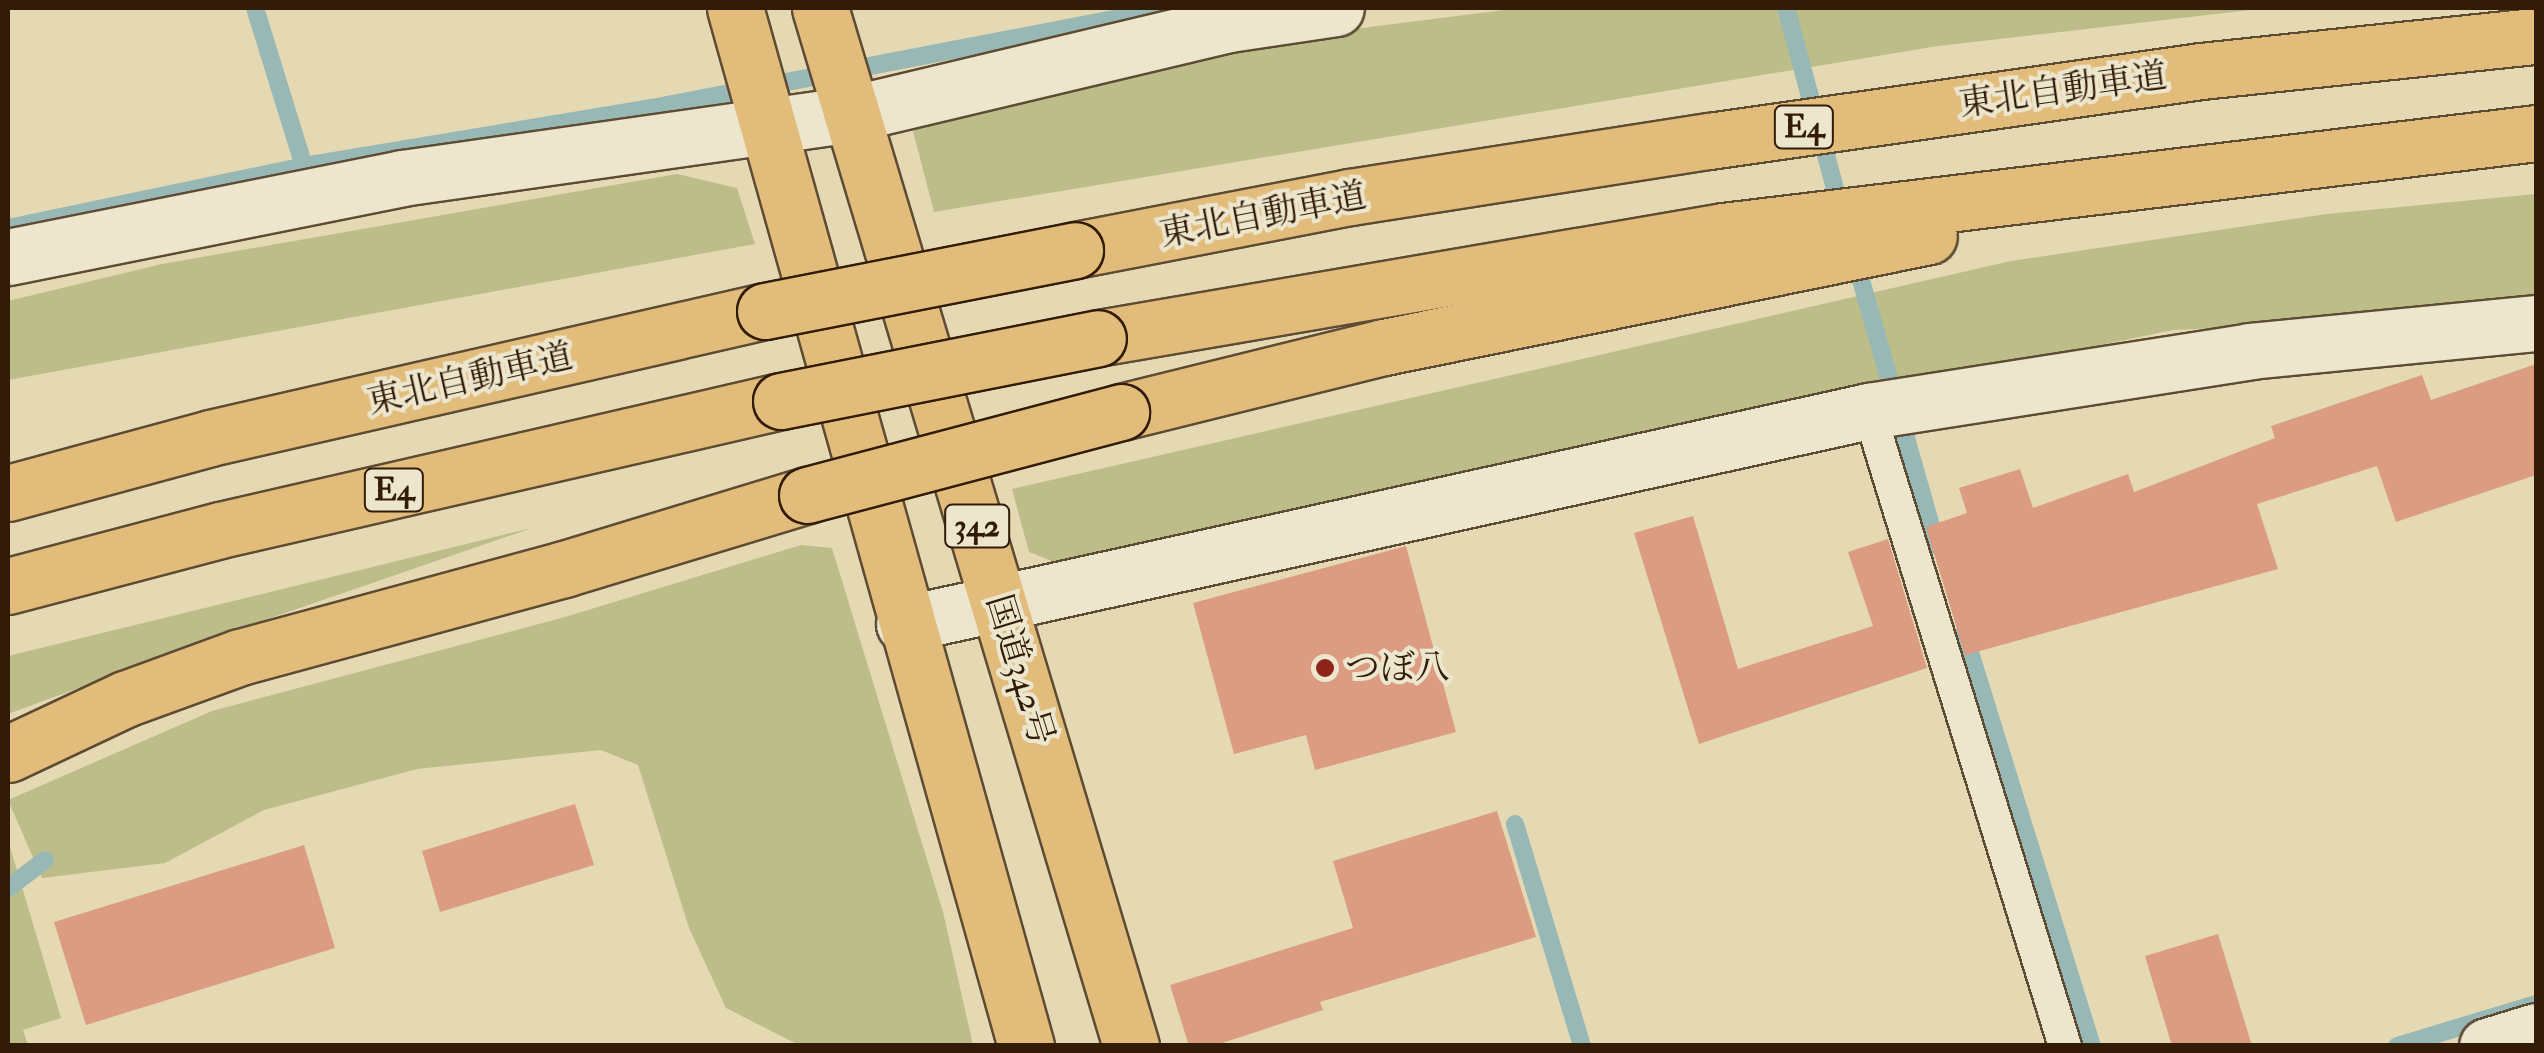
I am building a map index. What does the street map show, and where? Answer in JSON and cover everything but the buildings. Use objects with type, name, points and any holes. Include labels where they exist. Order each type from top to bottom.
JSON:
[{"type":"highway","points":[[735,8],[904,624],[1026,1046]]},
{"type":"highway","name":"国道342号","points":[[820,8],[1132,1046]]},
{"type":"highway","name":"東北自動車道","points":[[8,492],[210,438],[765,310],[1350,198],[1709,141],[2200,71],[2536,36]]},
{"type":"highway","name":"E4","points":[[8,586],[220,530],[782,402],[1098,338],[1723,230],[2536,133]]},
{"type":"highway","points":[[8,754],[125,698],[240,657],[564,569],[807,494],[1384,347],[1746,278],[2220,170]]},
{"type":"highway","name":"E4","points":[[8,463],[210,438]]},
{"type":"street","points":[[8,257],[402,178],[851,114],[1229,24],[1336,8]]},
{"type":"street","points":[[904,624],[1869,411],[2250,351],[2536,324]]},
{"type":"street","points":[[2487,1046],[2536,1031]]},
{"type":"lane","points":[[1869,411],[2066,1046]]},
{"type":"green space","points":[[1520,8],[2268,8],[1938,46],[934,212],[913,131],[947,111],[1307,35]]},
{"type":"green space","points":[[677,174],[737,188],[755,244],[8,380],[8,301],[162,264]]},
{"type":"green space","points":[[2536,194],[2536,303],[2388,321],[2173,330],[1054,562],[1029,552],[1012,489],[2011,261],[2327,214]]},
{"type":"green space","points":[[532,528],[239,629],[8,714],[8,656]]},
{"type":"green space","points":[[801,545],[832,548],[943,912],[973,1045],[799,1045],[726,1008],[689,928],[638,765],[601,750],[417,769],[264,810],[165,863],[42,878],[8,800],[212,711],[565,617]]},
{"type":"green space","points":[[8,840],[61,1018],[23,1030],[28,1045],[8,1045]]},
{"type":"waterway","points":[[255,8],[304,166]]},
{"type":"waterway","points":[[8,228],[304,166],[667,105],[1171,8]]},
{"type":"waterway","points":[[1786,8],[1841,210]]},
{"type":"waterway","points":[[1855,259],[1937,546]]},
{"type":"waterway","points":[[1964,633],[2092,1046]]},
{"type":"waterway","points":[[1515,824],[1582,1046]]},
{"type":"waterway","points":[[8,888],[45,860]]},
{"type":"waterway","points":[[2397,1046],[2536,1004]]},
{"type":"place","name":"つぼ八","points":[[1325,668]]}]
